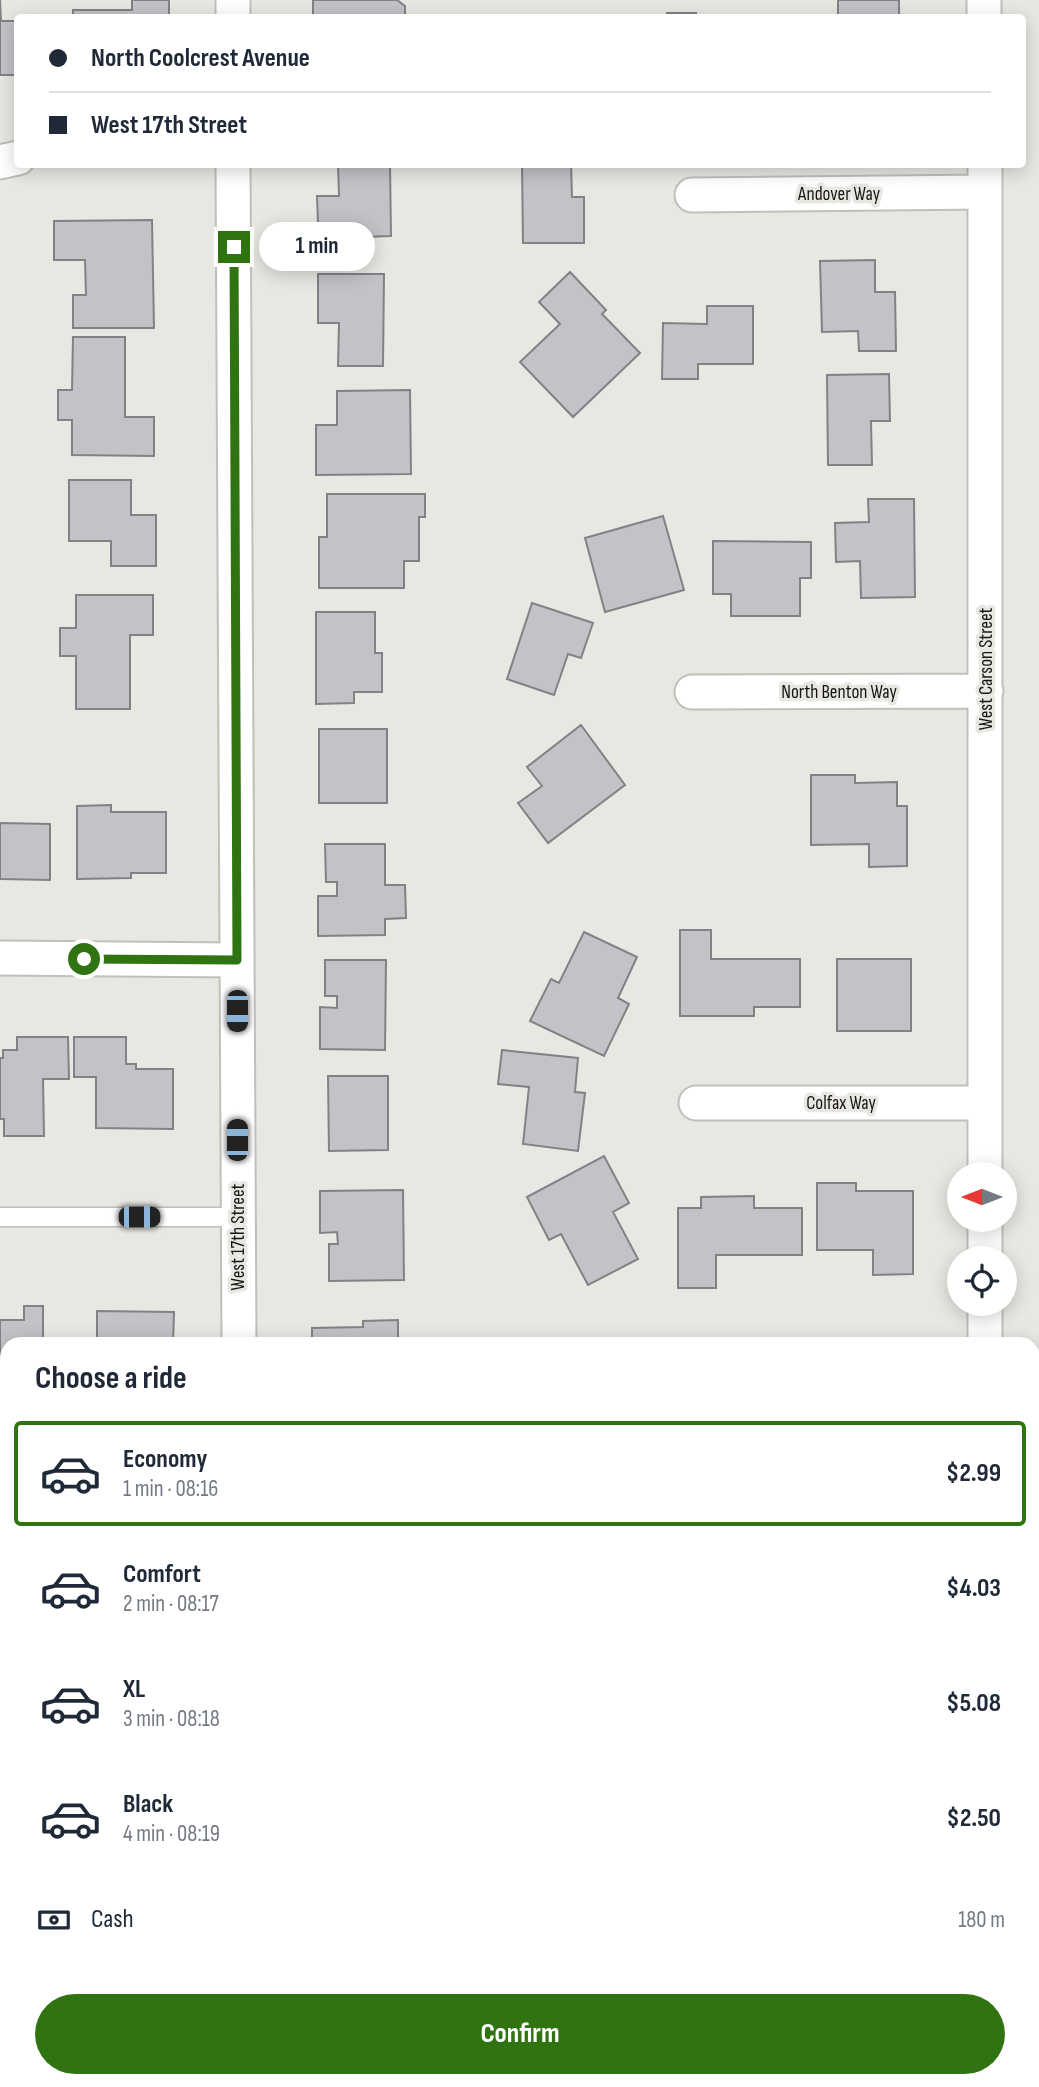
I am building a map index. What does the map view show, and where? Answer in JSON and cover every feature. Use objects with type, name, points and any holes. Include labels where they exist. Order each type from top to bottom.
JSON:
[{"type":"street","name":"West 17th Street","points":[[233,168],[239,1337]]},
{"type":"street","name":"Andover Way","points":[[692,195],[985,178]]},
{"type":"street","name":"West Carson Street","points":[[985,178],[985,1162]]},
{"type":"street","name":"North Benton Way","points":[[692,692],[986,691]]},
{"type":"street","points":[[0,958],[237,960]]},
{"type":"street","name":"Colfax Way","points":[[696,1103],[985,1103]]},
{"type":"street","points":[[985,1316],[985,1337]]},
{"type":"lane","points":[[0,1217],[237,1217]]},
{"type":"building","points":[[0,0],[1,21],[14,21],[14,75],[0,75]]},
{"type":"building","points":[[132,0],[169,0],[169,14],[73,14],[73,10],[132,10]]},
{"type":"building","points":[[313,0],[397,0],[405,6],[405,14],[313,14]]},
{"type":"building","points":[[838,0],[899,0],[899,14],[838,14]]},
{"type":"building","points":[[338,168],[390,168],[391,236],[362,237],[363,250],[319,251],[317,196],[339,196]]},
{"type":"building","points":[[522,168],[571,168],[572,197],[584,197],[584,243],[523,243]]},
{"type":"building","points":[[152,220],[154,328],[73,328],[73,295],[86,295],[85,260],[54,260],[54,221]]},
{"type":"building","points":[[875,260],[875,292],[895,292],[896,351],[859,351],[858,331],[822,332],[820,261]]},
{"type":"building","points":[[570,272],[606,310],[602,314],[640,353],[573,417],[520,362],[560,324],[539,302]]},
{"type":"building","points":[[318,274],[384,274],[383,366],[338,366],[339,323],[318,323]]},
{"type":"building","points":[[707,306],[753,306],[753,364],[698,364],[698,379],[662,379],[663,323],[707,324]]},
{"type":"building","points":[[73,337],[125,337],[125,417],[154,417],[154,456],[72,455],[72,420],[58,420],[58,390],[72,390]]},
{"type":"building","points":[[889,374],[890,421],[871,421],[872,465],[828,465],[827,375]]},
{"type":"building","points":[[410,390],[411,474],[316,475],[316,425],[337,425],[337,391]]},
{"type":"building","points":[[69,480],[131,480],[131,515],[156,515],[156,566],[111,566],[111,541],[69,541]]},
{"type":"building","points":[[327,494],[425,494],[425,517],[419,517],[419,561],[404,561],[404,588],[319,588],[319,537],[327,537]]},
{"type":"building","points":[[868,499],[914,499],[915,597],[861,598],[860,561],[836,562],[835,523],[869,522]]},
{"type":"building","points":[[663,516],[684,590],[605,612],[585,538]]},
{"type":"building","points":[[713,541],[811,542],[811,578],[800,578],[800,616],[731,616],[731,594],[713,594]]},
{"type":"building","points":[[76,595],[153,595],[153,635],[130,635],[130,709],[76,709],[76,656],[60,656],[60,628],[76,628]]},
{"type":"building","points":[[532,603],[593,623],[581,658],[568,654],[554,695],[507,679]]},
{"type":"building","points":[[316,612],[375,612],[375,653],[382,653],[382,692],[354,692],[354,703],[316,704]]},
{"type":"building","points":[[581,725],[625,785],[548,843],[518,803],[542,786],[527,767]]},
{"type":"building","points":[[319,729],[387,729],[387,803],[319,803]]},
{"type":"building","points":[[811,775],[855,775],[855,783],[897,782],[897,806],[907,806],[907,866],[869,867],[869,844],[811,845]]},
{"type":"building","points":[[111,805],[111,812],[166,812],[166,873],[131,873],[131,878],[77,879],[77,806]]},
{"type":"building","points":[[0,823],[50,824],[50,880],[0,879]]},
{"type":"building","points":[[325,844],[385,844],[385,885],[405,885],[406,918],[385,919],[385,935],[318,936],[318,896],[337,896],[337,882],[326,882]]},
{"type":"building","points":[[680,930],[711,930],[711,959],[800,959],[800,1007],[754,1007],[754,1016],[680,1016]]},
{"type":"building","points":[[584,932],[637,957],[618,998],[629,1004],[604,1056],[530,1021],[551,979],[559,983]]},
{"type":"building","points":[[837,959],[911,959],[911,1031],[837,1031]]},
{"type":"building","points":[[325,960],[386,960],[385,1050],[320,1049],[320,1007],[337,1008],[337,996],[325,996]]},
{"type":"building","points":[[17,1037],[68,1037],[69,1079],[43,1079],[44,1136],[4,1136],[4,1119],[0,1119],[0,1058],[3,1058],[3,1050],[17,1050]]},
{"type":"building","points":[[74,1037],[126,1037],[126,1064],[136,1064],[136,1069],[173,1069],[173,1129],[96,1128],[96,1077],[74,1077]]},
{"type":"building","points":[[502,1050],[578,1058],[575,1092],[585,1093],[578,1151],[523,1144],[529,1087],[498,1084]]},
{"type":"building","points":[[328,1076],[388,1076],[388,1150],[329,1151]]},
{"type":"building","points":[[604,1156],[629,1203],[613,1212],[638,1259],[588,1285],[561,1234],[549,1240],[527,1197]]},
{"type":"building","points":[[817,1183],[856,1183],[856,1191],[913,1191],[913,1274],[873,1275],[873,1250],[817,1250]]},
{"type":"building","points":[[403,1190],[404,1280],[329,1281],[329,1244],[338,1244],[337,1232],[320,1233],[320,1191]]},
{"type":"building","points":[[754,1196],[754,1208],[802,1208],[802,1255],[716,1255],[716,1288],[678,1288],[678,1208],[701,1208],[701,1197]]},
{"type":"building","points":[[24,1306],[43,1306],[43,1337],[0,1337],[0,1320],[24,1320]]},
{"type":"building","points":[[97,1311],[174,1312],[173,1337],[97,1337]]},
{"type":"building","points":[[398,1320],[398,1337],[312,1337],[312,1328],[363,1327],[363,1321]]},
{"type":"route","points":[[84,959],[237,960],[234,247]]}]
